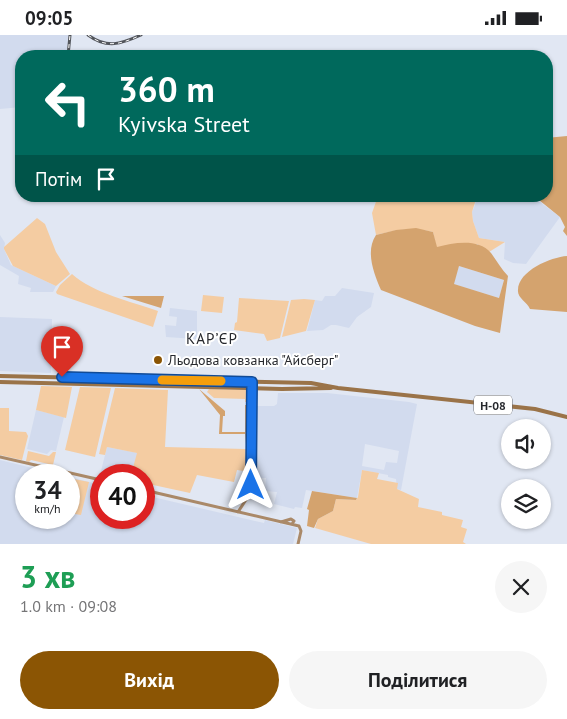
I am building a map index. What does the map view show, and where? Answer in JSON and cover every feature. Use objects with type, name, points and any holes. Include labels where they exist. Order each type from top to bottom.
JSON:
[{"type":"main road","name":"Н-08","points":[[0,376],[311,383],[338,388],[535,409],[567,417]]},
{"type":"main road","points":[[46,377],[46,383]]},
{"type":"main road","points":[[77,377],[77,384]]},
{"type":"main road","points":[[113,385],[114,379]]},
{"type":"main road","points":[[196,381],[196,387]]},
{"type":"main road","name":"Н-08","points":[[0,382],[252,388],[338,388]]},
{"type":"main road","points":[[252,382],[252,388]]},
{"type":"street","points":[[238,512],[251,492],[252,388]]},
{"type":"street","points":[[0,457],[90,478]]},
{"type":"street","points":[[155,493],[281,522],[294,523],[300,527],[298,544]]},
{"type":"shaded area","points":[[0,35],[68,35],[67,50],[15,50],[15,108],[0,109]]},
{"type":"shaded area","points":[[567,136],[567,236],[563,231],[565,227],[560,217],[541,202],[553,202],[553,137]]},
{"type":"shaded area","points":[[376,202],[475,202],[472,212],[479,238],[505,242],[489,252],[477,244],[440,265],[433,232],[405,229],[376,235],[372,213]]},
{"type":"shaded area","points":[[476,202],[540,202],[560,217],[526,264],[513,263],[504,259],[505,242],[479,238],[473,221],[472,212]]},
{"type":"shaded area","points":[[37,218],[45,224],[56,252],[70,274],[56,286],[13,266],[4,249]]},
{"type":"shaded area","points":[[416,228],[433,232],[437,247],[458,243],[473,243],[486,248],[508,276],[500,333],[475,326],[381,290],[372,263],[371,248],[376,235]],"holes":[[[459,266],[504,280],[499,298],[454,284]]]},
{"type":"shaded area","points":[[0,235],[5,243],[4,249],[11,265],[56,286],[53,292],[30,292],[31,288],[18,284],[19,276],[0,265]]},
{"type":"shaded area","points":[[567,256],[567,312],[530,309],[518,293],[519,283],[523,277],[544,262]]},
{"type":"shaded area","points":[[459,266],[504,280],[499,298],[453,284]]},
{"type":"shaded area","points":[[72,274],[102,292],[158,311],[153,327],[57,294],[56,292],[60,285]]},
{"type":"shaded area","points":[[342,288],[374,293],[371,307],[357,317],[349,328],[331,325],[323,330],[307,331],[315,300],[322,301],[325,296],[335,296]]},
{"type":"shaded area","points":[[203,295],[224,297],[222,313],[201,311]]},
{"type":"shaded area","points":[[122,296],[164,296],[161,308]]},
{"type":"shaded area","points":[[239,298],[289,301],[280,338],[267,341],[264,334],[234,330],[235,323],[237,322]]},
{"type":"shaded area","points":[[291,300],[315,300],[306,331],[282,337]]},
{"type":"shaded area","points":[[170,308],[197,311],[197,339],[166,337],[165,325],[176,326],[177,317],[169,316]]},
{"type":"shaded area","points":[[0,317],[52,319],[51,373],[0,371]]},
{"type":"shaded area","points":[[120,380],[194,382],[195,384],[120,383]]},
{"type":"shaded area","points":[[41,386],[72,387],[66,418],[36,410]]},
{"type":"shaded area","points":[[80,387],[111,388],[95,457],[65,450]]},
{"type":"shaded area","points":[[115,388],[168,390],[165,447],[246,449],[250,452],[250,472],[237,470],[234,482],[197,475],[190,493],[155,485],[155,464],[134,464],[137,453],[107,447],[105,455],[99,454]]},
{"type":"shaded area","points":[[199,389],[225,411],[222,432],[245,432],[245,405],[251,405],[250,445],[246,445],[245,434],[219,434],[220,415]]},
{"type":"shaded area","points":[[209,389],[248,390],[251,392],[251,402],[245,402],[245,399],[214,398],[207,392]]},
{"type":"shaded area","points":[[278,393],[327,393],[417,404],[401,490],[397,489],[396,479],[388,477],[388,475],[362,470],[357,498],[306,490],[302,508],[295,507],[294,509],[274,504],[277,492],[265,491],[266,478],[255,478],[257,470],[257,406],[274,406],[277,404]],"holes":[[[365,444],[399,451],[397,463],[386,462],[384,470],[362,466]]]},
{"type":"shaded area","points":[[0,408],[9,408],[9,431],[26,432],[28,436],[22,460],[0,455]]},
{"type":"shaded area","points":[[36,410],[64,417],[56,451],[51,450],[47,454],[27,449]]},
{"type":"shaded area","points":[[107,447],[138,453],[134,464],[103,464]]},
{"type":"shaded area","points":[[28,451],[49,456],[56,452],[53,464],[31,460],[29,462],[26,461]]},
{"type":"shaded area","points":[[0,460],[16,464],[15,529],[80,529],[80,480],[90,482],[90,529],[155,529],[155,498],[264,523],[265,520],[297,528],[293,544],[0,544]]},
{"type":"shaded area","points":[[362,470],[379,473],[377,479],[398,483],[397,489],[419,499],[418,507],[442,512],[442,515],[463,520],[461,527],[467,529],[463,542],[466,544],[371,544],[315,528],[318,519],[333,511],[336,499],[356,500]]},
{"type":"shaded area","points":[[80,480],[89,482],[80,515]]},
{"type":"shaded area","points":[[312,491],[357,498],[356,500],[336,499],[333,511],[318,519],[314,528],[307,526],[309,510],[307,509]]},
{"type":"railway","points":[[69,50],[70,35]]},
{"type":"railway","points":[[88,35],[108,44],[120,43],[141,35]]},
{"type":"slow traffic","points":[[162,380],[221,381]]},
{"type":"place","name":"Льодова ковзанка \"Айсберг\"","points":[[158,360]]},
{"type":"district","name":"КАР’ЄР","points":[[212,338]]},
{"type":"route","points":[[62,377],[252,382],[251,485]]}]
